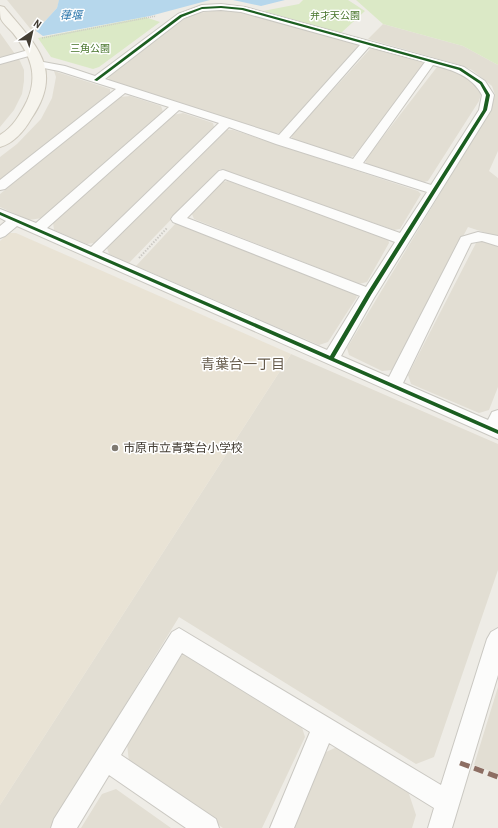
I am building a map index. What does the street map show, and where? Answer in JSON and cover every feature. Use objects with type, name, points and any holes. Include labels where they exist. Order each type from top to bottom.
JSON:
[{"type":"street","points":[[96,80],[181,16],[202,8],[221,7],[242,9],[460,69],[481,83],[488,95],[485,110],[402,239],[331,358]]},
{"type":"street","points":[[0,10],[32,52],[40,81],[38,92],[32,104],[14,132],[0,142]]},
{"type":"street","points":[[280,141],[366,44]]},
{"type":"street","points":[[0,61],[32,52],[60,68],[434,190]]},
{"type":"street","points":[[355,165],[431,61]]},
{"type":"street","points":[[0,186],[123,89]]},
{"type":"street","points":[[37,230],[176,107]]},
{"type":"street","points":[[92,254],[226,123]]},
{"type":"street","points":[[369,294],[178,219],[223,174],[402,239]]},
{"type":"street","points":[[0,213],[393,386],[496,426]]},
{"type":"street","points":[[0,233],[15,220]]},
{"type":"street","points":[[393,386],[466,240],[472,236],[480,235],[498,241]]},
{"type":"street","points":[[63,828],[179,639],[448,803]]},
{"type":"street","points":[[440,828],[498,639]]},
{"type":"street","points":[[282,828],[324,727]]},
{"type":"street","points":[[106,759],[207,828]]},
{"type":"path","points":[[32,52],[164,15],[181,16]]},
{"type":"path","points":[[128,270],[178,219]]},
{"type":"shaded area","points":[[7,0],[59,1],[57,8],[36,31],[33,32]]},
{"type":"shaded area","points":[[221,10],[235,11],[357,44],[358,46],[280,133],[274,133],[109,80],[108,77],[188,16]]},
{"type":"shaded area","points":[[383,24],[463,46],[498,65],[498,151],[489,171],[498,178],[498,237],[468,227],[392,370],[382,371],[349,355],[347,348],[491,109],[495,95],[492,86],[472,70],[460,65],[368,39]]},
{"type":"shaded area","points":[[0,33],[20,61],[24,70],[24,81],[22,94],[14,110],[0,127]]},
{"type":"shaded area","points":[[374,48],[421,61],[425,64],[354,156],[347,158],[292,139],[292,135],[370,49]]},
{"type":"shaded area","points":[[441,66],[469,78],[481,94],[479,101],[428,181],[424,182],[367,165],[365,160],[437,67]]},
{"type":"shaded area","points":[[54,71],[110,89],[110,94],[0,182],[0,157],[17,144],[41,119],[52,98],[56,77]]},
{"type":"shaded area","points":[[130,96],[161,106],[163,112],[42,218],[29,220],[0,207],[0,194],[120,97]]},
{"type":"shaded area","points":[[183,113],[213,123],[214,127],[94,243],[87,244],[54,230],[53,222],[173,115]]},
{"type":"shaded area","points":[[227,130],[233,130],[418,191],[421,194],[400,229],[394,230],[220,169],[129,263],[109,254],[107,248]]},
{"type":"shaded area","points":[[228,181],[388,238],[389,243],[367,282],[359,284],[194,219],[192,214],[222,182]]},
{"type":"shaded area","points":[[176,223],[354,293],[357,297],[328,342],[319,345],[136,266]]},
{"type":"shaded area","name":"市原市立青葉台小学校","points":[[9,233],[16,233],[291,354],[0,805],[0,241]]},
{"type":"shaded area","points":[[484,241],[498,246],[498,387],[489,410],[479,413],[411,384],[408,375],[476,243]]},
{"type":"shaded area","points":[[291,354],[498,444],[498,570],[434,757],[416,764],[179,617],[50,828],[0,828],[0,805]]},
{"type":"shaded area","points":[[189,652],[300,721],[305,737],[262,828],[223,828],[129,762],[127,744],[181,656]]},
{"type":"shaded area","points":[[498,687],[498,774],[474,765]]},
{"type":"shaded area","points":[[337,747],[407,788],[416,815],[412,828],[294,828],[326,752]]},
{"type":"shaded area","points":[[116,789],[171,828],[81,828],[102,794]]},
{"type":"green space","name":"弁才天公園","points":[[303,0],[348,0],[365,11],[341,33],[263,11],[299,4]]},
{"type":"green space","points":[[356,0],[498,0],[498,65],[463,46],[383,24]]},
{"type":"green space","name":"三角公園","points":[[145,17],[160,22],[99,67],[93,69],[51,57],[38,38]]},
{"type":"water","name":"葎堰","points":[[59,0],[210,0],[150,16],[43,36],[36,31],[57,8]]},
{"type":"water","points":[[233,0],[285,0],[261,6]]},
{"type":"marked path","points":[[460,763],[498,777]]},
{"type":"cycle path","points":[[96,80],[181,16],[202,8],[221,7],[242,9],[460,69],[481,83],[488,95],[485,110],[369,294],[331,358]]},
{"type":"cycle path","points":[[0,213],[498,432]]},
{"type":"place","name":"市原市立青葉台小学校","points":[[115,448]]},
{"type":"district","name":"青葉台一丁目","points":[[243,364]]}]
